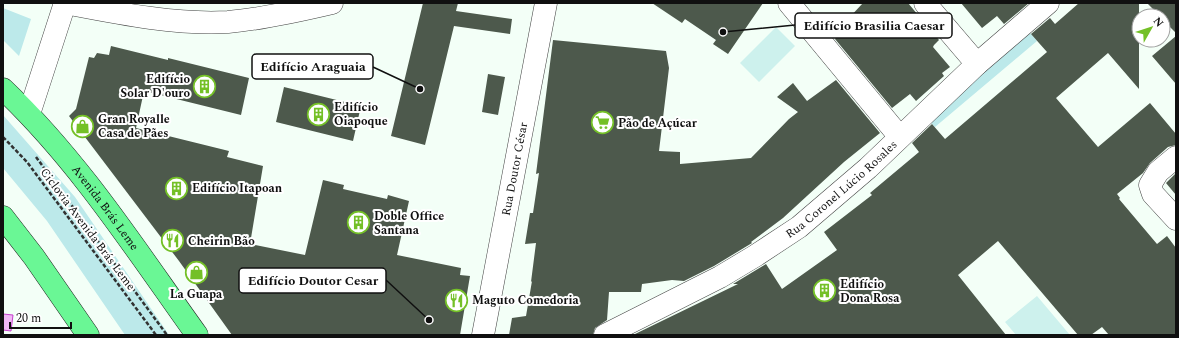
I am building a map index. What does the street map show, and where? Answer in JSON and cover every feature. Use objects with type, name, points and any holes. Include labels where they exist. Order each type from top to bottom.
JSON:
[{"type":"main road","name":"Avenida Brás Leme","points":[[3,89],[29,114],[84,178],[197,335]]},
{"type":"main road","points":[[3,217],[34,257],[88,335]]},
{"type":"street","points":[[29,114],[65,3],[146,17],[196,22],[228,22],[270,16],[332,3]]},
{"type":"street","name":"Rua Doutor César","points":[[483,335],[546,3]]},
{"type":"street","points":[[789,3],[899,136]]},
{"type":"street","points":[[925,3],[977,64]]},
{"type":"street","name":"Rua Coronel Lúcio Rosales","points":[[605,335],[756,256],[799,227],[868,168],[899,136],[977,64],[1048,3]]},
{"type":"street","points":[[1176,157],[1158,172],[1150,186],[1153,194],[1176,219]]},
{"type":"path","name":"Ciclovia Avenida Brás Leme","points":[[3,137],[27,162],[156,335]]},
{"type":"path","points":[[31,151],[168,335]]},
{"type":"shaded area","points":[[3,8],[31,19],[19,56],[3,40]]},
{"type":"shaded area","points":[[776,27],[795,46],[759,82],[740,63]]},
{"type":"shaded area","points":[[1030,33],[1037,41],[935,127],[928,120]]},
{"type":"shaded area","points":[[3,115],[75,197],[169,335],[125,335],[47,221],[3,168]]},
{"type":"shaded area","points":[[1037,296],[1070,335],[1016,335],[1005,322]]},
{"type":"shaded area","points":[[3,314],[13,315],[11,331],[3,330]]},
{"type":"building","points":[[423,3],[458,3],[456,11],[512,19],[510,34],[454,26],[425,145],[391,136]]},
{"type":"building","points":[[652,3],[763,3],[728,54],[713,44],[716,40],[685,19],[682,23]]},
{"type":"building","points":[[863,3],[908,3],[939,40],[933,47],[950,67],[942,73],[944,76],[916,101],[910,94],[892,108],[835,39],[848,19]]},
{"type":"building","points":[[961,3],[1029,3],[1004,24],[997,16],[982,28]]},
{"type":"building","points":[[1079,3],[1139,3],[1139,8],[1131,8],[1131,48],[1139,48],[1139,89],[1108,53],[1056,98],[1098,147],[1150,103],[1176,134],[1176,145],[1168,147],[1150,163],[1143,173],[1117,194],[1120,198],[1119,199],[1157,244],[1167,236],[1176,248],[1176,335],[1109,335],[1102,327],[1091,335],[1078,335],[998,241],[958,275],[1006,335],[633,335],[738,284],[733,284],[766,264],[782,289],[837,250],[824,232],[872,195],[870,193],[919,152],[912,143],[932,124],[945,139],[1047,52],[1031,34],[1050,18],[1055,24]]},
{"type":"building","points":[[1147,3],[1176,3],[1176,33],[1171,28],[1171,8],[1152,8]]},
{"type":"building","points":[[1176,36],[1176,84],[1152,56],[1162,48],[1171,48],[1171,40]]},
{"type":"building","points":[[553,40],[666,51],[669,68],[659,151],[680,152],[680,164],[751,158],[789,119],[798,112],[777,97],[793,83],[807,101],[836,80],[880,133],[844,162],[783,218],[751,242],[752,243],[714,266],[684,281],[672,280],[642,284],[641,292],[609,292],[607,320],[595,328],[593,335],[509,335],[512,318],[526,316],[532,281],[531,282],[536,243],[525,244],[530,213],[533,213],[539,173],[536,174]]},
{"type":"building","points":[[111,46],[249,78],[241,115],[144,91],[136,128],[229,151],[227,157],[263,166],[250,244],[305,255],[323,180],[344,185],[343,189],[387,199],[388,195],[409,201],[397,255],[461,268],[460,275],[470,276],[460,335],[232,335],[179,261],[69,116],[76,109],[89,57],[94,58],[97,53],[109,55]]},
{"type":"building","points":[[488,74],[505,77],[498,115],[482,112]]},
{"type":"building","name":"Edifício Oiapoque","points":[[284,87],[361,106],[353,141],[276,122]]},
{"type":"building","points":[[1176,173],[1176,195],[1166,183]]},
{"type":"place","name":"Edifício Brasilia Caesar","points":[[723,32]]},
{"type":"place","name":"Edifício Solar D'ouro","points":[[205,86]]},
{"type":"place","name":"Edifício Araguaia","points":[[420,89]]},
{"type":"place","name":"Edifício Oiapoque","points":[[318,114]]},
{"type":"place","name":"Pão de Açúcar","points":[[603,123]]},
{"type":"place","name":"Gran Royalle Casa de Pães","points":[[83,126]]},
{"type":"place","name":"Edifício Itapoan","points":[[177,188]]},
{"type":"place","name":"Doble Office Santana","points":[[358,223]]},
{"type":"place","name":"Cheirin Bão","points":[[173,241]]},
{"type":"place","name":"La Guapa","points":[[196,273]]},
{"type":"place","name":"Edifício Dona Rosa","points":[[824,291]]},
{"type":"place","name":"Maguto Comedoria","points":[[457,300]]},
{"type":"place","name":"Edifício Doutor Cesar","points":[[429,320]]}]
